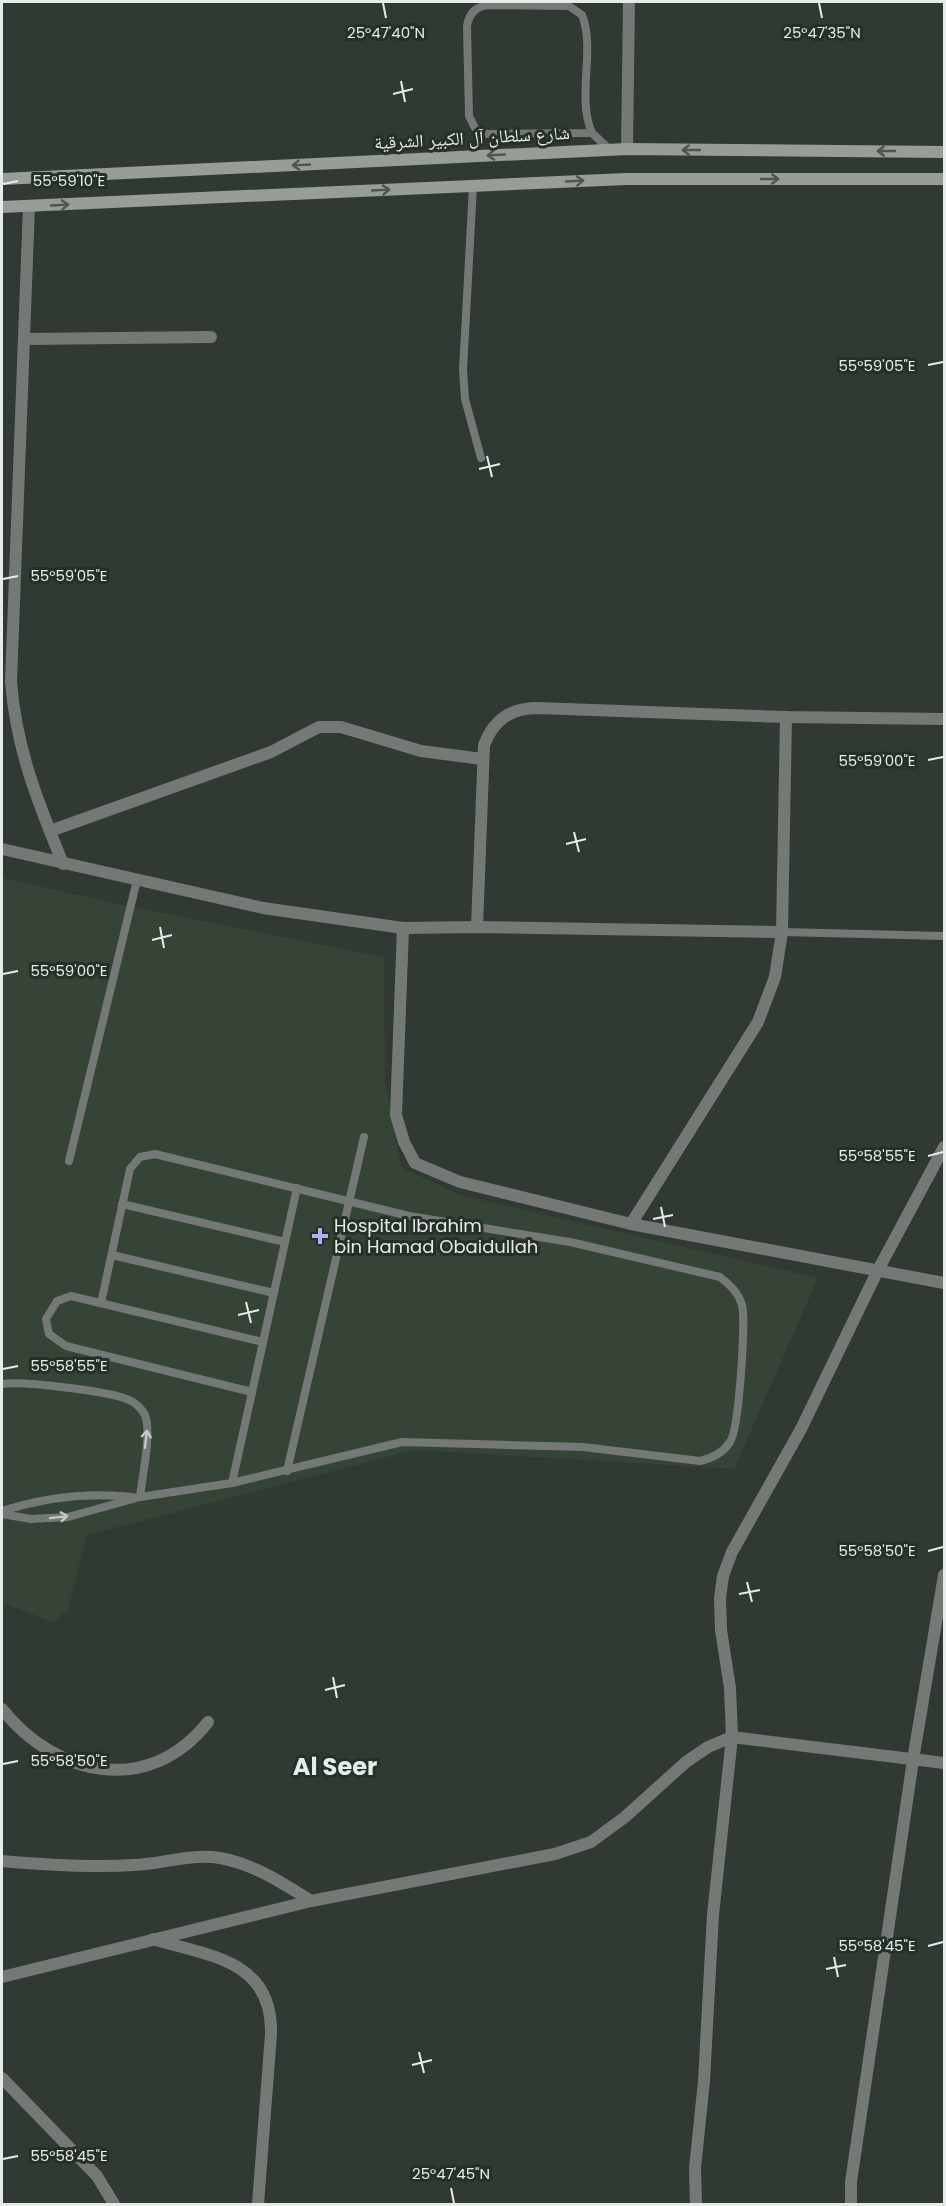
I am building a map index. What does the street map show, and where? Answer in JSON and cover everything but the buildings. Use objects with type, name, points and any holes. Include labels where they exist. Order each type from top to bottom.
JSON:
[{"type":"main road","name":"شارع سلطان آل الكبير الشرقية","points":[[2,179],[627,149],[945,152]]},
{"type":"main road","points":[[2,207],[626,179],[945,179]]},
{"type":"street","points":[[627,149],[629,2]]},
{"type":"street","points":[[29,206],[11,681],[19,743],[27,774],[63,864]]},
{"type":"street","points":[[24,339],[211,337]]},
{"type":"street","points":[[477,927],[482,759],[489,731],[510,712],[524,708],[786,717],[945,719]]},
{"type":"street","points":[[631,1224],[758,1022],[775,977],[782,932],[786,717]]},
{"type":"street","points":[[50,831],[271,752],[319,727],[341,727],[421,751],[482,759]]},
{"type":"street","points":[[2,849],[263,908],[403,928],[782,932]]},
{"type":"street","points":[[403,928],[396,1115],[404,1142],[416,1163],[460,1182],[631,1224],[945,1283]]},
{"type":"street","points":[[696,2205],[696,2158],[705,2072],[713,1915],[732,1737],[729,1679],[721,1630],[720,1598],[723,1576],[745,1527],[801,1429],[878,1270],[945,1147]]},
{"type":"street","points":[[851,2205],[851,2182],[913,1760],[945,1575]]},
{"type":"street","points":[[2,1709],[23,1734],[52,1754],[76,1764],[100,1769],[133,1768],[162,1760],[188,1745],[208,1722]]},
{"type":"street","points":[[2,1977],[152,1938],[311,1901],[555,1854],[591,1842],[625,1817],[686,1762],[708,1747],[732,1737],[945,1764]]},
{"type":"street","points":[[2,1861],[70,1867],[137,1865],[198,1856],[219,1858],[256,1869],[311,1901]]},
{"type":"street","points":[[152,1938],[242,1969],[256,1981],[267,1997],[271,2015],[271,2034],[258,2205]]},
{"type":"street","points":[[2,2078],[97,2176],[114,2205]]},
{"type":"lane","points":[[592,133],[487,134],[475,128],[469,110],[468,26],[471,13],[476,8],[489,5],[561,6],[576,9],[585,22],[586,111],[592,133],[611,150]]},
{"type":"lane","points":[[473,186],[463,370],[465,399],[481,458]]},
{"type":"lane","points":[[69,1161],[137,880]]},
{"type":"lane","points":[[782,932],[945,936]]},
{"type":"lane","points":[[287,1471],[364,1137]]},
{"type":"lane","points":[[2,1512],[31,1519],[59,1518],[140,1497],[232,1483],[381,1446],[420,1441],[582,1447],[700,1461],[716,1456],[724,1449],[735,1432],[742,1307],[730,1285],[720,1277],[570,1242],[440,1222],[147,1155],[134,1162],[130,1169],[102,1302]]},
{"type":"lane","points":[[232,1483],[297,1188]]},
{"type":"lane","points":[[122,1204],[285,1242]]},
{"type":"lane","points":[[112,1255],[274,1293]]},
{"type":"lane","points":[[252,1392],[66,1346],[53,1340],[49,1334],[46,1319],[57,1301],[70,1296],[263,1342]]},
{"type":"lane","points":[[2,1384],[28,1383],[118,1397],[134,1402],[144,1414],[147,1428],[140,1497]]},
{"type":"lane","points":[[2,1512],[52,1498],[81,1495],[140,1497]]},
{"type":"shaded area","name":"Hospital Ibrahim bin Hamad Obaidullah","points":[[2,878],[132,907],[384,957],[385,1082],[401,1167],[460,1195],[818,1278],[734,1469],[414,1450],[87,1535],[68,1610],[53,1622],[2,1603]]},
{"type":"place","name":"Hospital Ibrahim bin Hamad Obaidullah","points":[[320,1236]]},
{"type":"district","name":"Al Seer","points":[[335,1767]]}]
